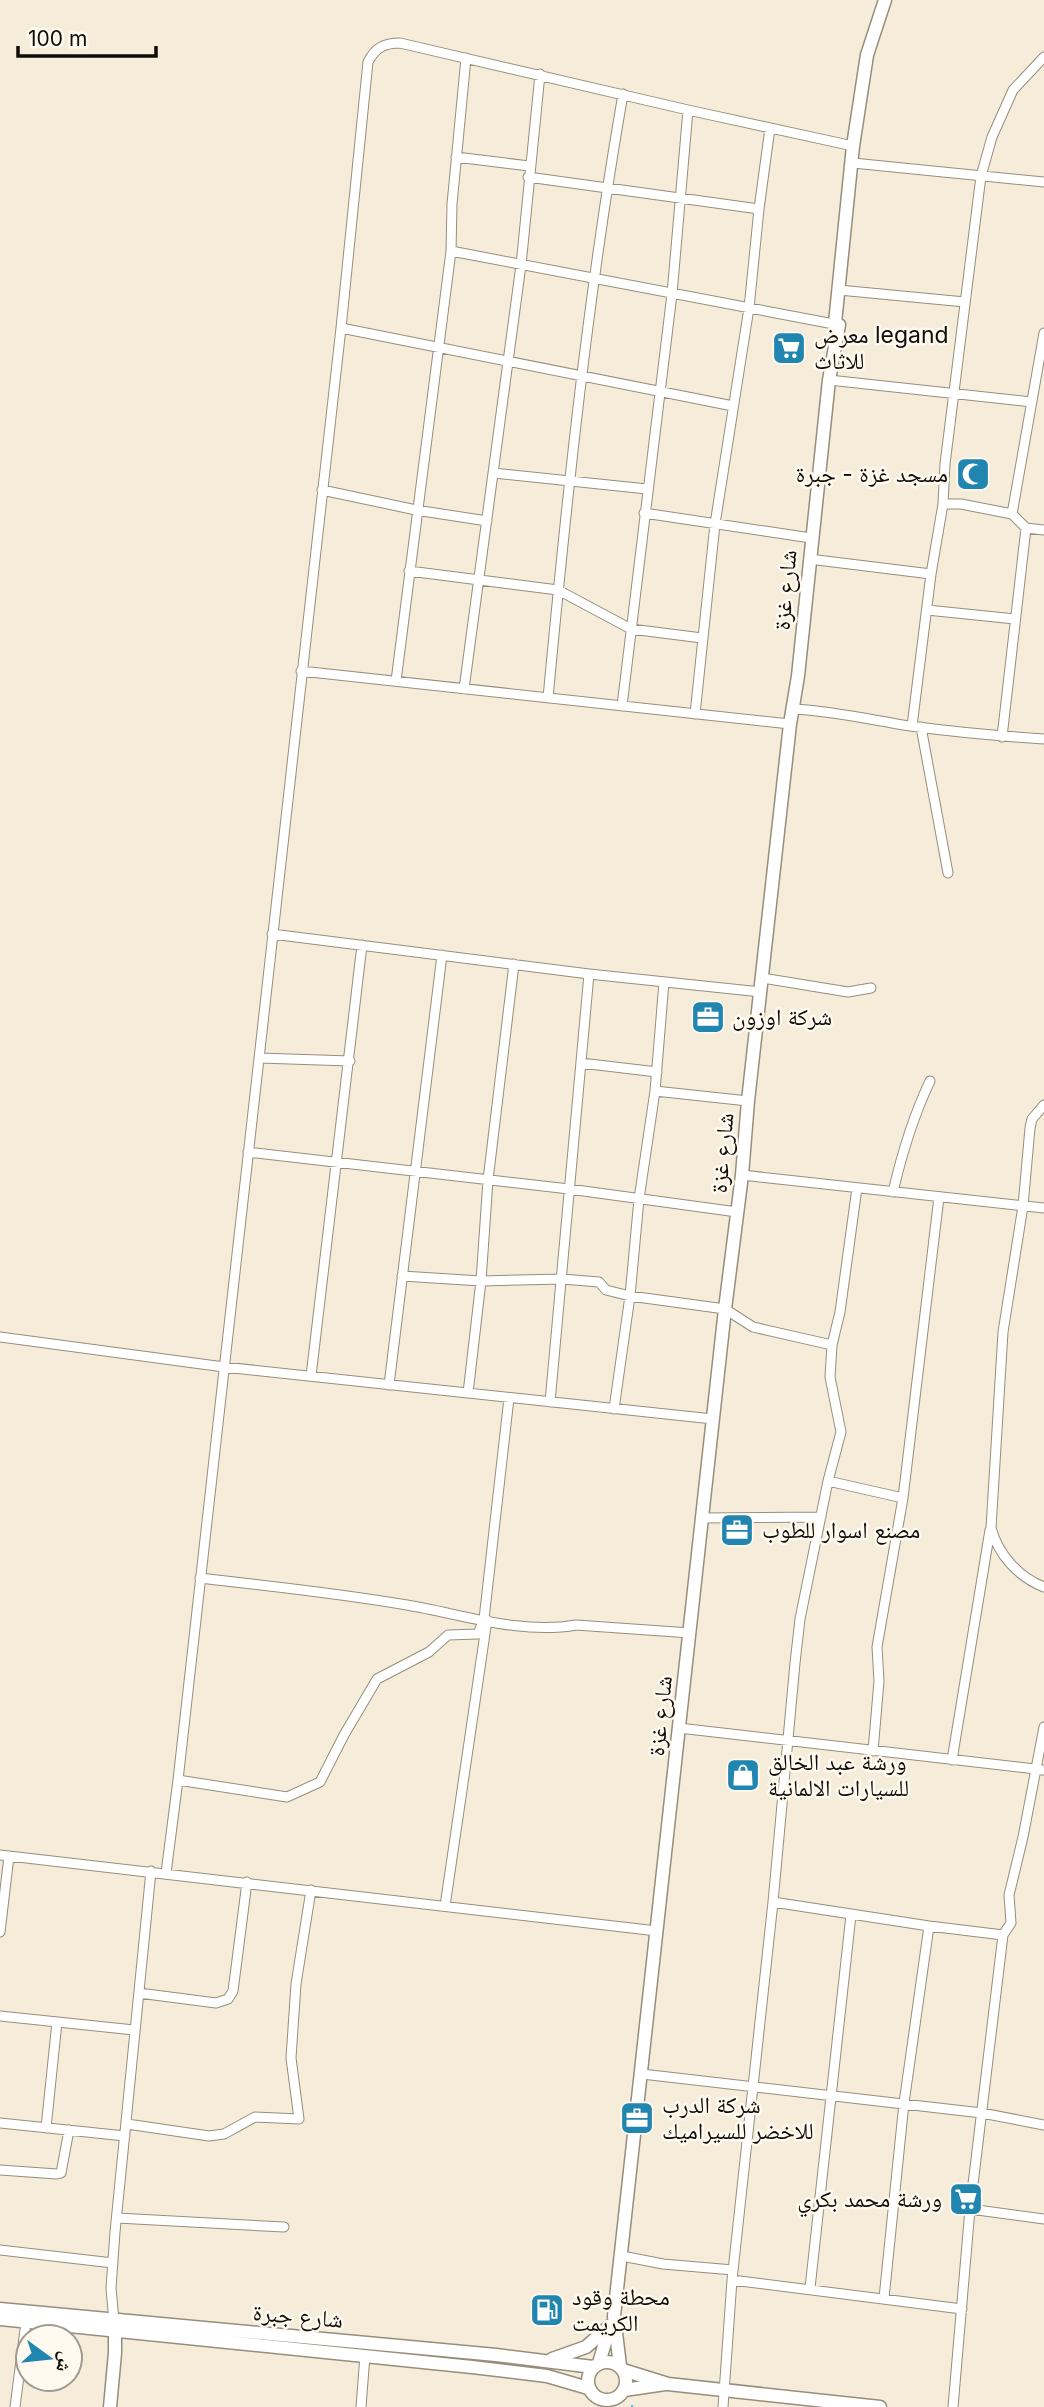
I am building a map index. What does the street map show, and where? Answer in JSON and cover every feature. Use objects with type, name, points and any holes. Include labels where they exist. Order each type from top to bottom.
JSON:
[{"type":"main road","name":"شارع غزة","points":[[596,2365],[613,2320],[622,2256],[790,724],[794,709],[829,380],[839,325],[835,323],[853,146],[867,55],[885,0]]},
{"type":"main road","name":"شارع جبرة","points":[[0,2309],[115,2326],[547,2376],[594,2397]]},
{"type":"main road","name":"شارع جبرة","points":[[0,2319],[596,2365]]},
{"type":"main road","name":"شارع غزة","points":[[613,2320],[621,2368]]},
{"type":"main road","points":[[545,2361],[586,2347],[613,2320]]},
{"type":"main road","points":[[110,2407],[115,2326]]},
{"type":"main road","points":[[668,2384],[623,2391],[610,2400],[594,2397],[589,2373],[596,2365],[606,2361],[668,2384],[725,2389],[816,2403],[880,2407]]},
{"type":"main road","points":[[620,2407],[626,2380],[621,2368]]},
{"type":"street","points":[[166,1873],[341,328],[368,62],[381,46],[390,43],[540,74],[853,146]]},
{"type":"street","points":[[948,873],[917,726],[931,574],[943,504],[945,464],[981,176],[992,137],[1013,90],[1044,57]]},
{"type":"street","points":[[396,681],[451,251],[452,204],[466,58]]},
{"type":"street","points":[[464,688],[522,265],[529,166],[540,74]]},
{"type":"street","points":[[548,698],[581,376],[623,94]]},
{"type":"street","points":[[622,706],[672,293],[688,110]]},
{"type":"street","points":[[695,713],[715,524],[748,308],[770,128]]},
{"type":"street","points":[[456,157],[529,166]]},
{"type":"street","points":[[853,163],[1044,182]]},
{"type":"street","points":[[528,177],[759,209]]},
{"type":"street","points":[[451,251],[839,325]]},
{"type":"street","points":[[838,290],[965,302]]},
{"type":"street","points":[[341,328],[733,406]]},
{"type":"street","points":[[1012,514],[1044,333]]},
{"type":"street","points":[[829,380],[1032,402]]},
{"type":"street","points":[[494,474],[647,489]]},
{"type":"street","points":[[322,490],[416,510],[487,521]]},
{"type":"street","points":[[943,504],[1012,514],[1026,528],[1044,530]]},
{"type":"street","points":[[644,513],[811,538]]},
{"type":"street","points":[[1002,737],[1026,528]]},
{"type":"street","points":[[809,559],[931,574]]},
{"type":"street","points":[[409,571],[558,590],[631,629],[702,638]]},
{"type":"street","points":[[927,610],[1015,619]]},
{"type":"street","points":[[301,671],[790,724]]},
{"type":"street","points":[[794,709],[1002,737],[1044,739]]},
{"type":"street","points":[[272,934],[664,982],[761,985],[848,992],[871,988]]},
{"type":"street","points":[[311,1376],[362,945]]},
{"type":"street","points":[[389,1385],[442,955]]},
{"type":"street","points":[[468,1393],[481,1281],[488,1180],[514,964]]},
{"type":"street","points":[[550,1402],[589,974]]},
{"type":"street","points":[[614,1409],[655,1091],[664,982]]},
{"type":"street","points":[[259,1058],[350,1062]]},
{"type":"street","points":[[582,1063],[657,1072]]},
{"type":"street","points":[[892,1192],[903,1149],[930,1081]]},
{"type":"street","points":[[655,1091],[748,1101]]},
{"type":"street","points":[[953,1760],[990,1528],[1003,1332],[1023,1206],[1030,1128],[1032,1119],[1044,1105]]},
{"type":"street","points":[[248,1152],[569,1189],[737,1212]]},
{"type":"street","points":[[742,1175],[1044,1208]]},
{"type":"street","points":[[723,2407],[732,2275],[773,1902],[800,1619],[828,1481],[841,1433],[830,1377],[832,1345],[840,1312],[857,1188]]},
{"type":"street","points":[[873,1751],[879,1682],[877,1647],[903,1498],[939,1197]]},
{"type":"street","points":[[402,1276],[481,1281],[562,1279],[599,1282],[606,1290],[630,1296],[725,1309],[752,1327],[832,1345]]},
{"type":"street","points":[[0,1337],[224,1367],[713,1419]]},
{"type":"street","points":[[445,1906],[486,1620],[509,1398]]},
{"type":"street","points":[[828,1481],[903,1498]]},
{"type":"street","points":[[702,1518],[821,1517]]},
{"type":"street","points":[[990,1528],[996,1546],[1017,1570],[1044,1587]]},
{"type":"street","points":[[200,1578],[329,1593],[486,1620],[545,1627],[576,1625],[690,1633]]},
{"type":"street","points":[[178,1780],[287,1797],[320,1782],[377,1679],[429,1652],[448,1636],[478,1634],[486,1620]]},
{"type":"street","points":[[953,2407],[971,2209],[1003,1936],[1011,1923],[1009,1895],[1040,1770],[1044,1727]]},
{"type":"street","points":[[679,1728],[1040,1770]]},
{"type":"street","points":[[0,1932],[5,1856],[657,1931]]},
{"type":"street","points":[[115,2326],[111,2288],[151,1871]]},
{"type":"street","points":[[139,1993],[216,2003],[228,1999],[233,1990],[247,1882]]},
{"type":"street","points":[[127,2124],[209,2136],[224,2134],[255,2117],[299,2119],[291,2058],[296,1984],[311,1890]]},
{"type":"street","points":[[773,1902],[1003,1936]]},
{"type":"street","points":[[810,2288],[851,1914]]},
{"type":"street","points":[[884,2298],[904,2103],[929,1926]]},
{"type":"street","points":[[0,2016],[134,2030]]},
{"type":"street","points":[[46,2128],[57,2022]]},
{"type":"street","points":[[642,2074],[904,2103],[982,2113],[1044,2125]]},
{"type":"street","points":[[0,2123],[125,2136]]},
{"type":"street","points":[[0,2170],[61,2173],[69,2130]]},
{"type":"street","points":[[971,2209],[1044,2220]]},
{"type":"street","points":[[117,2218],[284,2227]]},
{"type":"street","points":[[0,2250],[113,2263]]},
{"type":"street","points":[[622,2256],[810,2288],[962,2308]]},
{"type":"street","points":[[15,2407],[26,2322]]},
{"type":"street","points":[[361,2407],[365,2355]]},
{"type":"place","name":"معرض legand للاثاث","points":[[789,348]]},
{"type":"place","name":"مسجد غزة - جبرة","points":[[973,474]]},
{"type":"place","name":"شركة اوزون","points":[[708,1017]]},
{"type":"place","name":"مصنع اسوار للطوب","points":[[737,1530]]},
{"type":"place","name":"ورشة عبد الخالق للسيارات الالمانية","points":[[743,1775]]},
{"type":"place","name":"شركة الدرب للاخضر للسيراميك","points":[[637,2118]]},
{"type":"place","name":"ورشة محمد بكري","points":[[966,2199]]},
{"type":"place","name":"محطة وقود الكريمت","points":[[547,2310]]}]
